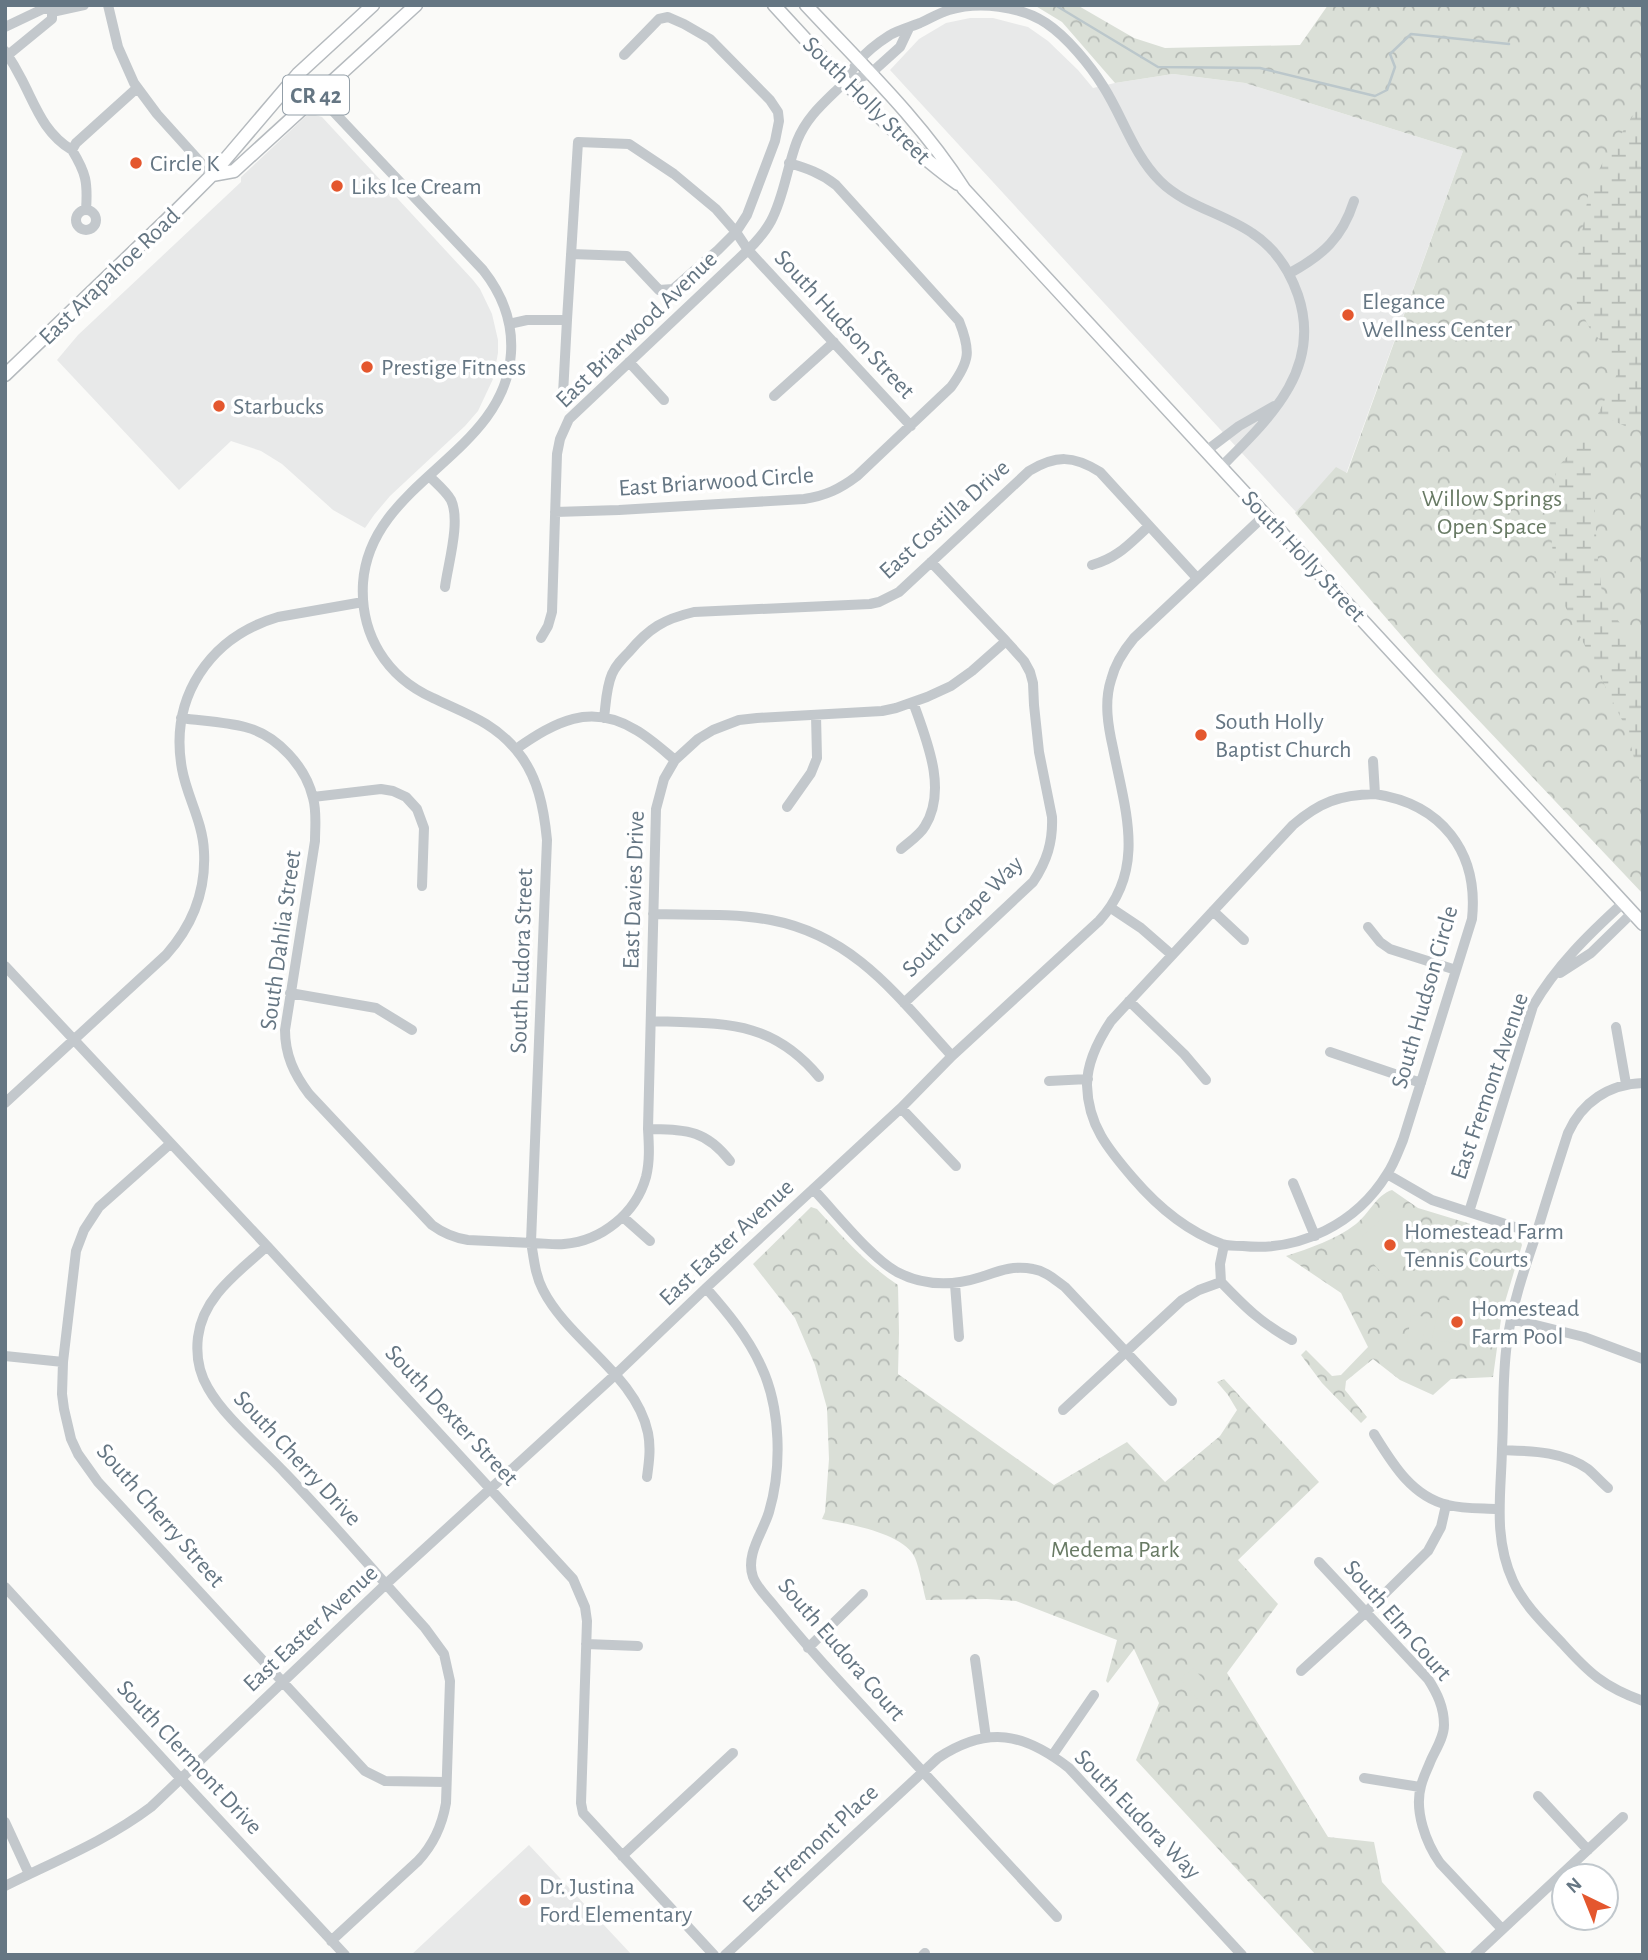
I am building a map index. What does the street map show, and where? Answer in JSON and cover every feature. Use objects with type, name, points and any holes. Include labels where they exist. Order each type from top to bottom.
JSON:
[{"type":"main road","name":"East Arapahoe Road","points":[[5,375],[159,229],[212,175],[298,74],[373,5]]},
{"type":"main road","name":"East Arapahoe Road","points":[[212,175],[234,171],[416,5]]},
{"type":"main road","name":"South Holly Street","points":[[774,5],[845,82],[912,148],[964,189],[1643,924]]},
{"type":"main road","name":"South Holly Street","points":[[806,5],[943,155],[964,189]]},
{"type":"street","points":[[52,12],[84,5]]},
{"type":"street","points":[[108,5],[118,47],[137,88],[212,175]]},
{"type":"street","points":[[5,27],[47,7],[52,12],[52,19],[7,53],[38,116],[62,144],[72,150],[84,171],[86,210]]},
{"type":"street","points":[[845,82],[858,61],[892,34],[948,10],[968,7],[1013,9],[1046,23],[1060,34],[1090,67],[1104,87],[1136,150],[1160,181],[1178,195],[1250,231],[1278,255],[1290,273],[1302,307],[1305,323],[1303,351],[1295,377],[1277,404],[1254,434],[1221,467]]},
{"type":"street","points":[[563,394],[571,254],[628,256],[659,289],[673,289],[736,232],[747,215],[775,141],[779,121],[778,112],[771,100],[710,38],[684,23],[667,17],[659,19],[624,55]]},
{"type":"street","points":[[845,82],[870,74],[900,47],[909,28]]},
{"type":"street","name":"South Eudora Street","points":[[298,74],[483,270],[503,301],[509,324],[511,362],[508,379],[497,405],[478,430],[391,514],[374,542],[365,568],[363,602],[366,625],[388,664],[411,686],[487,723],[516,749],[537,787],[544,811],[547,840],[531,1242],[537,1276],[551,1303],[633,1397],[644,1422],[650,1449],[648,1477]]},
{"type":"street","name":"East Briarwood Avenue","points":[[541,638],[552,612],[557,454],[564,428],[569,419],[763,234],[772,220],[803,127],[845,82]]},
{"type":"street","points":[[72,150],[76,143],[137,88]]},
{"type":"street","name":"South Hudson Street","points":[[571,254],[578,142],[629,144],[685,182],[716,209],[748,250],[911,426]]},
{"type":"street","name":"East Briarwood Circle","points":[[555,512],[632,510],[820,497],[844,487],[951,387],[967,364],[966,337],[959,321],[835,185],[813,171],[789,163]]},
{"type":"street","points":[[1290,273],[1329,247],[1344,224],[1354,201]]},
{"type":"street","points":[[509,324],[527,320],[567,320]]},
{"type":"street","points":[[774,396],[834,342]]},
{"type":"street","points":[[629,362],[664,400]]},
{"type":"street","points":[[1206,451],[1239,426],[1277,404]]},
{"type":"street","name":"East Costilla Drive","points":[[604,718],[608,684],[618,664],[644,635],[667,620],[694,612],[870,604],[891,597],[1029,471],[1042,463],[1061,458],[1073,459],[1100,472],[1197,579]]},
{"type":"street","points":[[429,476],[447,493],[455,514],[445,587]]},
{"type":"street","name":"East Easter Avenue","points":[[5,1886],[101,1840],[128,1825],[150,1807],[386,1584],[901,1108],[952,1056],[1111,908],[1120,891],[1129,853],[1126,820],[1109,728],[1107,698],[1111,679],[1118,662],[1134,638],[1265,515]]},
{"type":"street","points":[[1092,565],[1116,556],[1149,526]]},
{"type":"street","name":"South Grape Way","points":[[904,1003],[1033,882],[1048,856],[1051,844],[1052,817],[1036,732],[1033,683],[1024,662],[931,562]]},
{"type":"street","points":[[5,1102],[166,955],[184,932],[196,906],[202,886],[204,850],[199,822],[182,771],[181,718],[194,682],[205,665],[240,633],[265,621],[363,602]]},
{"type":"street","name":"East Davies Drive","points":[[531,1242],[565,1244],[585,1239],[611,1227],[624,1217],[634,1203],[646,1177],[649,1163],[656,809],[664,779],[675,760],[698,739],[738,720],[882,711],[913,702],[951,686],[1006,641]]},
{"type":"street","points":[[901,849],[925,826],[932,813],[936,792],[926,740],[913,702]]},
{"type":"street","points":[[788,807],[811,773],[817,758],[816,715]]},
{"type":"street","points":[[516,749],[555,724],[591,716],[617,720],[639,731],[675,760]]},
{"type":"street","name":"South Dahlia Street","points":[[181,718],[244,727],[276,742],[295,761],[313,797],[316,814],[315,841],[285,1038],[289,1060],[298,1079],[309,1094],[441,1232],[458,1239],[531,1242]]},
{"type":"street","points":[[1373,761],[1374,794]]},
{"type":"street","points":[[313,797],[381,789],[405,797],[417,809],[424,828],[422,886]]},
{"type":"street","name":"South Hudson Circle","points":[[1088,1079],[1091,1060],[1111,1021],[1309,811],[1332,800],[1374,794],[1393,797],[1421,808],[1441,824],[1460,848],[1469,867],[1474,905],[1472,919],[1403,1140],[1388,1174],[1353,1214],[1315,1236],[1278,1247],[1224,1245]]},
{"type":"street","name":"East Fremont Avenue","points":[[1469,1212],[1528,1020],[1539,995],[1579,945],[1623,903]]},
{"type":"street","points":[[1111,908],[1172,955]]},
{"type":"street","points":[[1213,911],[1244,940]]},
{"type":"street","name":"East Fremont Avenue","points":[[1554,977],[1591,953],[1632,913]]},
{"type":"street","points":[[653,914],[747,917],[804,929],[839,946],[874,972],[952,1056]]},
{"type":"street","points":[[1368,927],[1380,942],[1390,949],[1456,970]]},
{"type":"street","name":"South Dexter Street","points":[[5,966],[573,1578],[585,1607],[587,1621],[581,1803],[583,1813],[714,1955]]},
{"type":"street","points":[[290,993],[376,1008],[412,1030]]},
{"type":"street","points":[[1129,1001],[1184,1054],[1206,1080]]},
{"type":"street","points":[[651,1021],[729,1025],[753,1030],[796,1052],[819,1077]]},
{"type":"street","points":[[1616,1027],[1626,1084]]},
{"type":"street","points":[[1329,1052],[1421,1083]]},
{"type":"street","points":[[1049,1081],[1088,1079],[1089,1103],[1105,1146],[1150,1198],[1167,1213],[1224,1245],[1220,1264],[1221,1282],[1268,1327],[1292,1340]]},
{"type":"street","points":[[1643,1083],[1626,1084],[1591,1101],[1571,1126],[1511,1319],[1503,1385],[1498,1508],[1506,1563],[1526,1603],[1592,1674],[1614,1690],[1643,1701]]},
{"type":"street","points":[[901,1108],[956,1166]]},
{"type":"street","points":[[648,1129],[693,1132],[720,1148],[730,1161]]},
{"type":"street","name":"South Cherry Street","points":[[170,1144],[99,1207],[84,1230],[76,1251],[63,1362],[62,1394],[68,1426],[78,1454],[89,1470],[365,1771],[392,1782],[446,1782]]},
{"type":"street","points":[[1388,1174],[1433,1200],[1536,1234]]},
{"type":"street","points":[[1293,1183],[1315,1236]]},
{"type":"street","points":[[813,1189],[875,1255],[899,1273],[920,1281],[956,1284],[1012,1267],[1041,1271],[1065,1287],[1172,1401]]},
{"type":"street","points":[[624,1217],[650,1241]]},
{"type":"street","name":"South Cherry Drive","points":[[267,1246],[216,1294],[205,1311],[200,1328],[198,1354],[206,1386],[219,1404],[425,1628],[444,1654],[450,1681],[446,1803],[443,1819],[428,1850],[331,1941]]},
{"type":"street","points":[[1063,1410],[1182,1300],[1221,1282]]},
{"type":"street","points":[[956,1284],[959,1337]]},
{"type":"street","name":"South Eudora Court","points":[[706,1288],[729,1313],[746,1338],[761,1366],[772,1400],[777,1431],[777,1470],[772,1503],[752,1554],[752,1574],[755,1582],[808,1648],[1057,1917]]},
{"type":"street","points":[[1511,1319],[1559,1329],[1643,1359]]},
{"type":"street","points":[[5,1356],[63,1362]]},
{"type":"street","points":[[1374,1434],[1393,1464],[1418,1490],[1446,1505],[1498,1508]]},
{"type":"street","points":[[1502,1450],[1542,1452],[1562,1457],[1587,1468],[1608,1488]]},
{"type":"street","points":[[1301,1671],[1428,1551],[1441,1527],[1446,1505]]},
{"type":"street","name":"South Elm Court","points":[[1319,1562],[1428,1679],[1441,1704],[1444,1725],[1442,1736],[1420,1787],[1423,1827],[1433,1853],[1502,1929]]},
{"type":"street","name":"South Clermont Drive","points":[[5,1587],[345,1955]]},
{"type":"street","points":[[808,1648],[863,1594]]},
{"type":"street","points":[[586,1644],[638,1646]]},
{"type":"street","points":[[975,1659],[986,1738]]},
{"type":"street","points":[[1052,1755],[1094,1695]]},
{"type":"street","name":"South Eudora Way","points":[[923,1771],[955,1746],[970,1740],[1020,1740],[1037,1746],[1069,1768],[1241,1955]]},
{"type":"street","points":[[622,1856],[733,1753]]},
{"type":"street","name":"East Fremont Place","points":[[725,1955],[923,1771]]},
{"type":"street","points":[[1364,1778],[1420,1787]]},
{"type":"street","points":[[1538,1796],[1588,1850]]},
{"type":"street","points":[[1475,1955],[1623,1817]]},
{"type":"street","points":[[5,1822],[29,1874]]},
{"type":"shaded area","points":[[970,18],[993,18],[1028,27],[1048,41],[1093,88],[1173,74],[1245,83],[1463,151],[1346,474],[1336,468],[1296,512],[890,70],[919,39],[946,23]]},
{"type":"shaded area","points":[[312,114],[322,117],[473,280],[492,314],[498,340],[493,379],[478,411],[390,496],[365,528],[333,510],[282,464],[261,451],[231,441],[179,490],[57,360],[78,335],[241,182],[241,177],[306,116]]},
{"type":"shaded area","name":"Dr. Justina Ford Elementary","points":[[529,1845],[632,1955],[411,1955]]},
{"type":"green space","name":"Willow Springs Open Space","points":[[1034,5],[1077,5],[1134,38],[1165,48],[1300,45],[1328,5],[1643,5],[1643,894],[1433,672],[1295,513],[1336,467],[1347,473],[1463,151],[1245,83],[1173,74],[1115,83],[1062,22]]},
{"type":"green space","points":[[1643,100],[1643,428],[1634,430],[1598,414],[1617,374],[1607,348],[1590,329],[1575,300],[1577,263],[1589,190],[1603,162]]},
{"type":"green space","points":[[1584,438],[1591,440],[1597,551],[1603,601],[1643,653],[1643,782],[1640,782],[1627,730],[1556,588],[1550,522],[1556,469]]},
{"type":"green space","points":[[1392,1190],[1418,1208],[1520,1239],[1522,1245],[1502,1312],[1493,1377],[1451,1379],[1433,1395],[1400,1380],[1373,1359],[1346,1381],[1345,1390],[1367,1417],[1361,1423],[1322,1383],[1301,1355],[1306,1350],[1332,1376],[1341,1375],[1368,1347],[1341,1293],[1286,1256],[1340,1235],[1361,1220],[1381,1196]]},
{"type":"green space","name":"Medema Park","points":[[811,1207],[817,1209],[865,1259],[898,1285],[898,1374],[1054,1485],[1127,1442],[1165,1482],[1220,1436],[1237,1410],[1217,1382],[1224,1379],[1319,1482],[1238,1560],[1278,1604],[1227,1673],[1328,1837],[1374,1842],[1382,1882],[1448,1955],[1316,1955],[1136,1760],[1159,1703],[1134,1649],[1108,1683],[1106,1681],[1117,1640],[1016,1601],[926,1600],[916,1560],[907,1548],[873,1530],[822,1519],[825,1512],[829,1459],[827,1408],[815,1365],[795,1318],[753,1264]]},
{"type":"green space","name":"Homestead Farm Tennis Courts","points":[[1390,1211],[1425,1247],[1388,1280],[1355,1243]]},
{"type":"green space","name":"Homestead Farm Pool","points":[[1440,1299],[1481,1304],[1475,1345],[1432,1340]]},
{"type":"green space","points":[[1411,1315],[1427,1317],[1422,1345],[1407,1342]]},
{"type":"green space","points":[[1193,1668],[1213,1690],[1200,1702],[1180,1679]]},
{"type":"waterway","points":[[1055,5],[1158,67],[1260,68],[1375,96],[1387,90],[1395,67],[1390,54],[1411,34],[1509,44]]},
{"type":"place","name":"Circle K","points":[[136,163]]},
{"type":"place","name":"Liks Ice Cream","points":[[337,186]]},
{"type":"place","name":"Elegance Wellness Center","points":[[1348,315]]},
{"type":"place","name":"Prestige Fitness","points":[[367,367]]},
{"type":"place","name":"Starbucks","points":[[219,406]]},
{"type":"place","name":"South Holly Baptist Church","points":[[1201,735]]},
{"type":"place","name":"Homestead Farm Tennis Courts","points":[[1390,1245]]},
{"type":"place","name":"Homestead Farm Pool","points":[[1457,1322]]},
{"type":"place","name":"Dr. Justina Ford Elementary","points":[[525,1900]]}]
